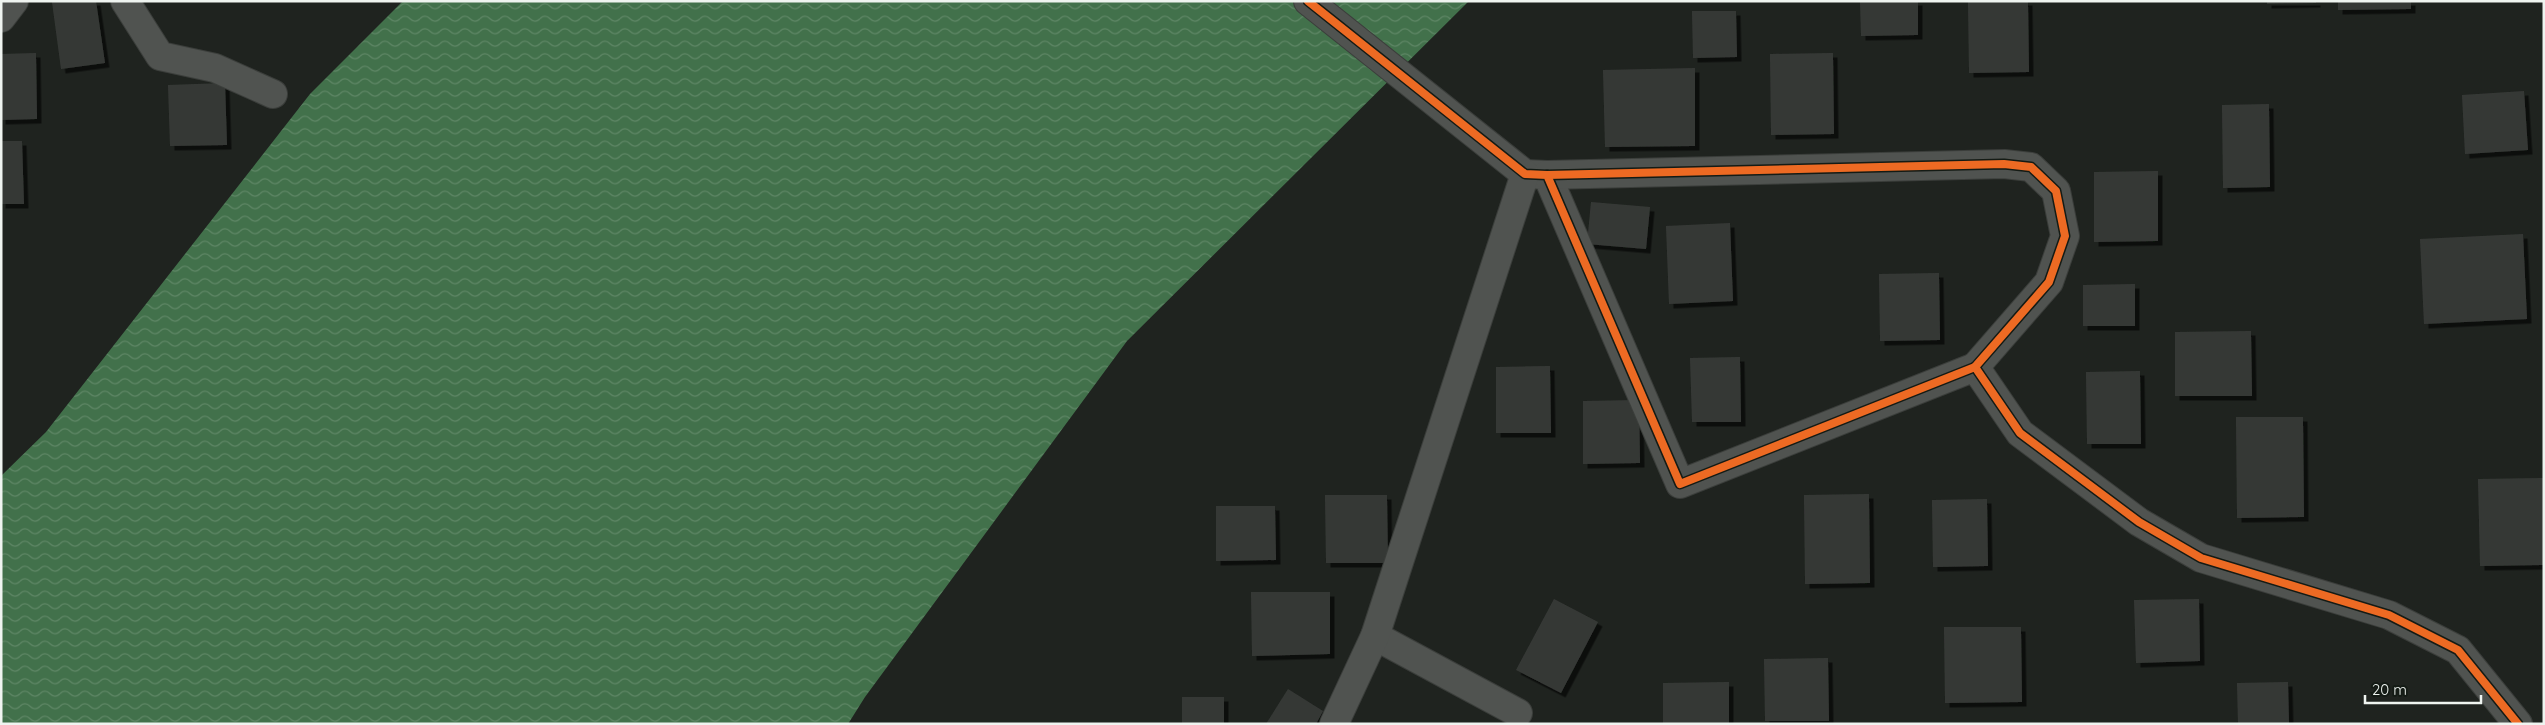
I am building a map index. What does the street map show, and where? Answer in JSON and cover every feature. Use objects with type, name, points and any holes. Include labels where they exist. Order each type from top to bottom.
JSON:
[{"type":"street","points":[[1,18],[14,1]]},
{"type":"street","points":[[125,1],[160,56],[215,68],[273,94]]},
{"type":"street","points":[[1308,1],[1536,174],[1680,484],[1975,367],[2049,282],[2065,236],[2056,191],[2031,167],[1994,165],[1536,174]]},
{"type":"street","points":[[1334,724],[1375,636],[1536,174]]},
{"type":"street","points":[[1975,367],[2020,433],[2139,522],[2201,558],[2389,615],[2458,650],[2518,724]]},
{"type":"street","points":[[1375,636],[1518,713]]},
{"type":"water","points":[[403,1],[1469,1],[1127,341],[865,697],[848,724],[1,724],[1,476],[46,432],[310,94]]},
{"type":"building","points":[[96,1],[105,63],[61,69],[52,2]]},
{"type":"building","points":[[1860,1],[1918,1],[1918,35],[1861,36]]},
{"type":"building","points":[[1968,1],[2028,1],[2029,72],[1969,73]]},
{"type":"building","points":[[2267,1],[2316,1],[2316,3],[2267,4]]},
{"type":"building","points":[[2338,1],[2411,1],[2411,9],[2338,10]]},
{"type":"building","points":[[1692,11],[1736,11],[1737,57],[1693,58]]},
{"type":"building","points":[[36,53],[37,119],[1,120],[1,54]]},
{"type":"building","points":[[1833,53],[1834,134],[1771,135],[1770,54]]},
{"type":"building","points":[[1695,68],[1695,146],[1605,147],[1603,70]]},
{"type":"building","points":[[225,83],[227,145],[170,146],[168,85]]},
{"type":"building","points":[[2524,91],[2528,150],[2465,154],[2462,95]]},
{"type":"building","points":[[2269,104],[2270,187],[2223,188],[2222,105]]},
{"type":"building","points":[[1,141],[22,141],[24,204],[1,204]]},
{"type":"building","points":[[2158,171],[2158,241],[2094,242],[2094,172]]},
{"type":"building","points":[[1591,202],[1650,207],[1646,249],[1587,244]]},
{"type":"building","points":[[1730,223],[1733,301],[1669,304],[1666,226]]},
{"type":"building","points":[[2523,234],[2527,319],[2424,324],[2420,239]]},
{"type":"building","points":[[1939,273],[1940,340],[1880,341],[1879,274]]},
{"type":"building","points":[[2135,284],[2135,326],[2083,326],[2083,285]]},
{"type":"building","points":[[2251,331],[2252,396],[2175,396],[2175,332]]},
{"type":"building","points":[[1740,357],[1741,422],[1692,422],[1690,358]]},
{"type":"building","points":[[1550,366],[1551,433],[1496,433],[1496,367]]},
{"type":"building","points":[[2140,371],[2141,444],[2087,444],[2086,372]]},
{"type":"building","points":[[1639,400],[1640,463],[1583,464],[1583,401]]},
{"type":"building","points":[[2236,417],[2303,417],[2304,517],[2237,518]]},
{"type":"building","points":[[2544,478],[2544,565],[2480,566],[2478,479]]},
{"type":"building","points":[[1869,494],[1870,583],[1805,584],[1804,495]]},
{"type":"building","points":[[1325,495],[1387,495],[1388,563],[1326,563]]},
{"type":"building","points":[[1987,499],[1988,566],[1933,567],[1932,500]]},
{"type":"building","points":[[1216,506],[1275,506],[1276,560],[1216,561]]},
{"type":"building","points":[[1251,592],[1330,592],[1330,654],[1252,656]]},
{"type":"building","points":[[1554,599],[1598,622],[1561,693],[1516,670]]},
{"type":"building","points":[[2199,599],[2200,661],[2136,663],[2134,600]]},
{"type":"building","points":[[1944,627],[2021,627],[2022,702],[1945,703]]},
{"type":"building","points":[[1828,658],[1829,721],[1765,721],[1764,659]]},
{"type":"building","points":[[1729,682],[1729,724],[1663,724],[1663,683]]},
{"type":"building","points":[[2288,682],[2289,724],[2238,724],[2237,683]]},
{"type":"building","points":[[1288,689],[1323,711],[1316,724],[1266,724]]},
{"type":"building","points":[[1182,697],[1224,697],[1224,724],[1182,724]]},
{"type":"cycle path","points":[[1308,1],[1525,174],[1547,175],[1680,484],[1975,367],[2020,433],[2139,522],[2201,558],[2389,615],[2458,650],[2518,724]]},
{"type":"cycle path","points":[[1547,175],[2004,164],[2031,167],[2056,191],[2065,236],[2049,282],[1975,367]]}]
